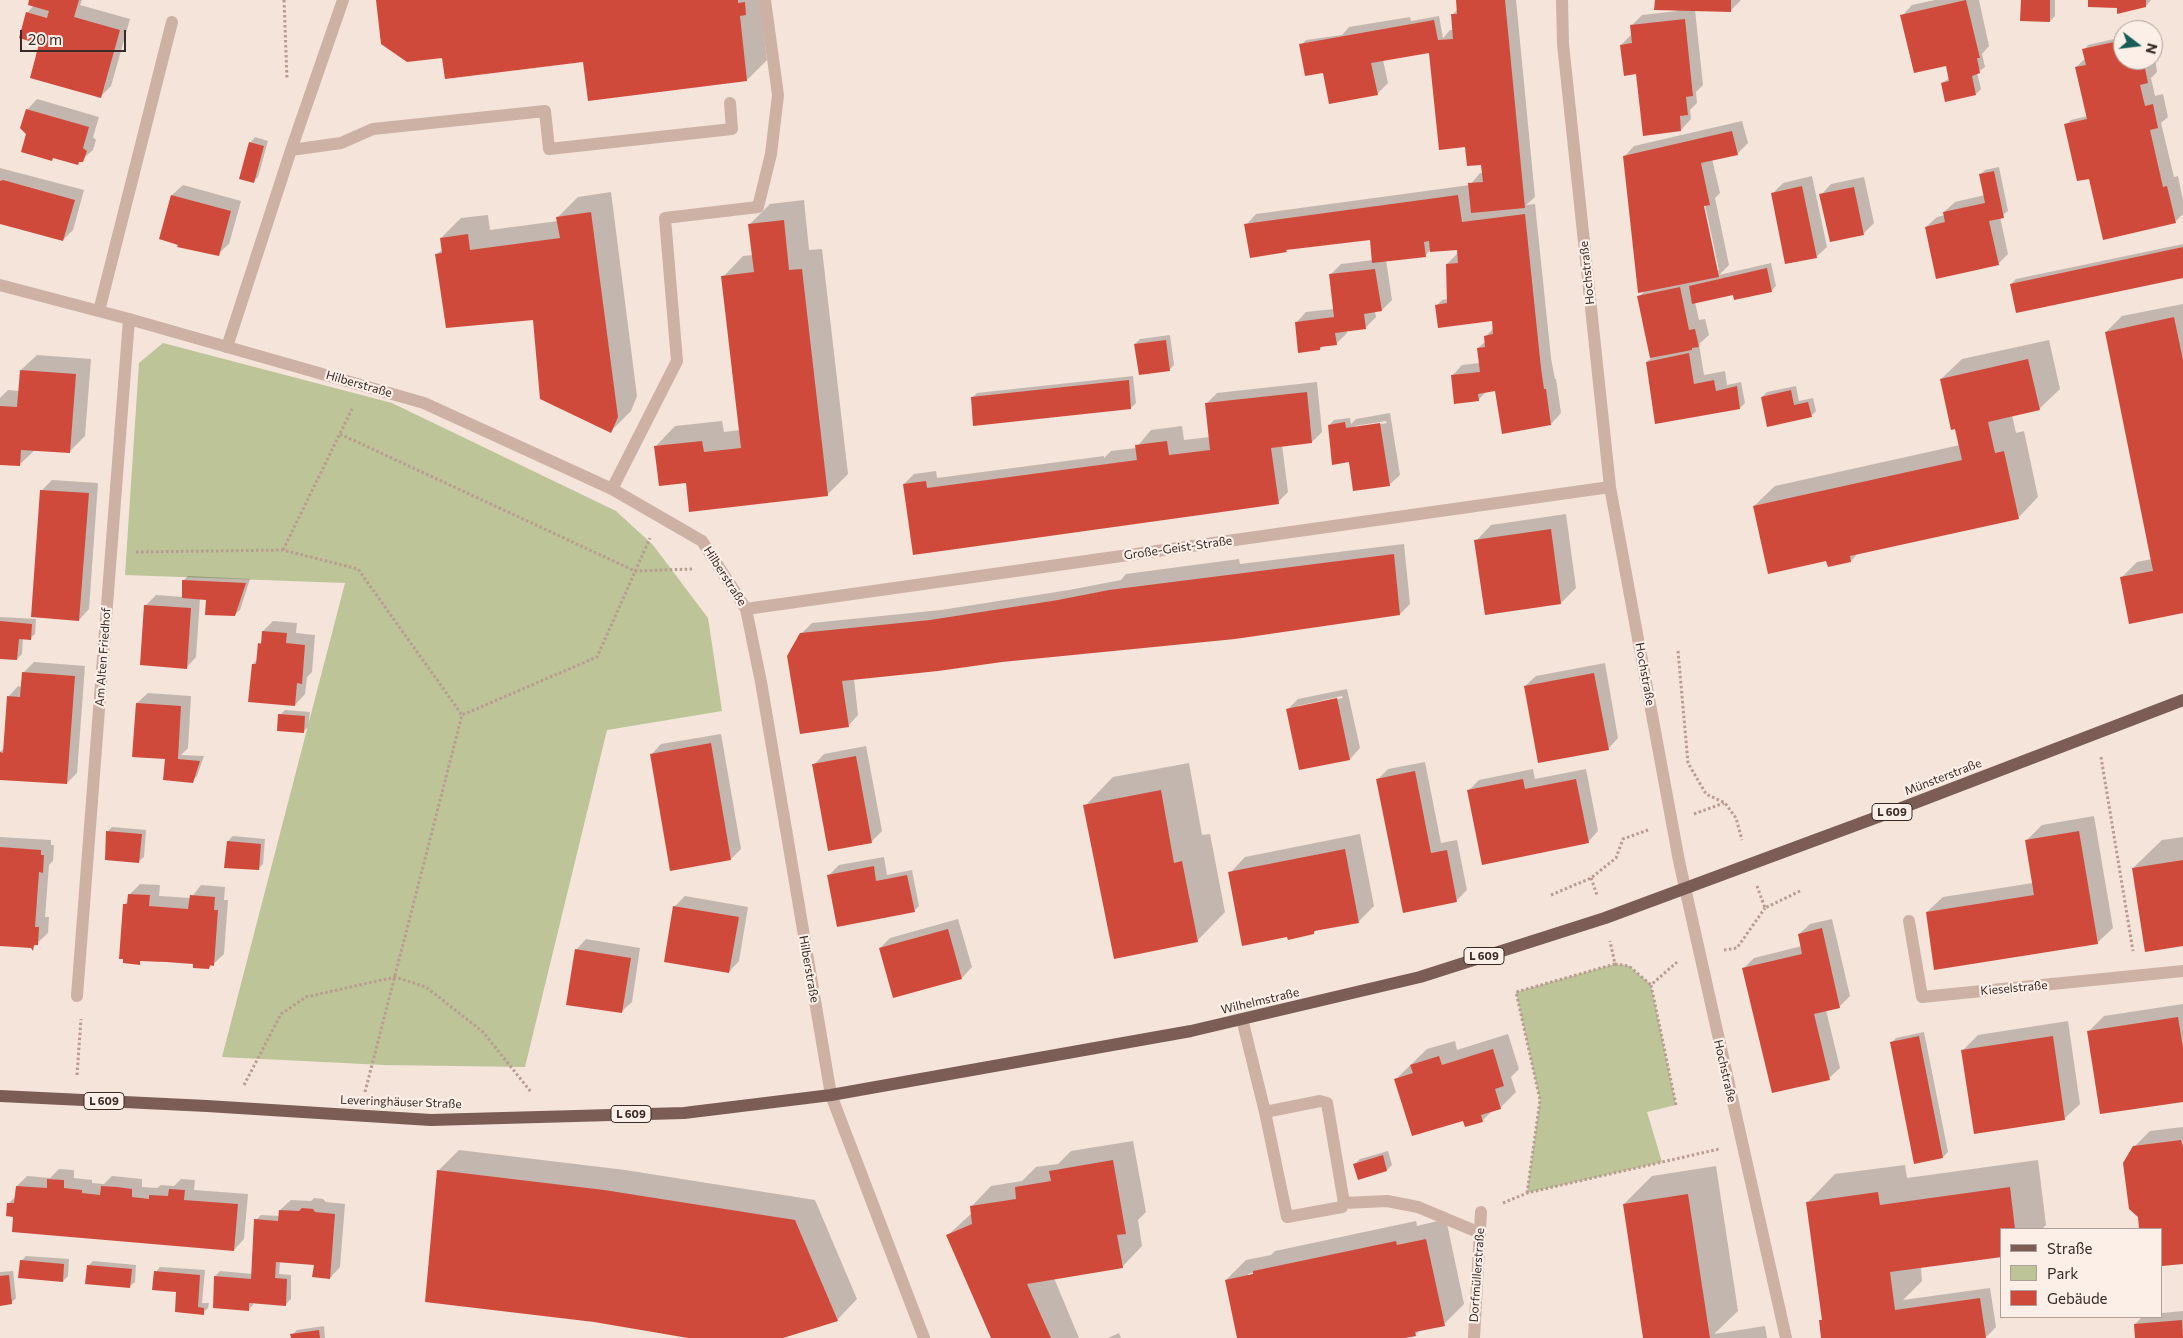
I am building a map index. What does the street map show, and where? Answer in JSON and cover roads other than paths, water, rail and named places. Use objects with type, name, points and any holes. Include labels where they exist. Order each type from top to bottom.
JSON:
[{"type":"main road","name":"Münsterstraße","points":[[1685,888],[1891,812],[2183,700]]},
{"type":"main road","name":"Wilhelmstraße","points":[[831,1095],[1191,1031],[1420,977],[1605,918],[1685,888]]},
{"type":"main road","name":"Leveringhäuser Straße","points":[[0,1096],[431,1120],[684,1113],[831,1095]]},
{"type":"street","points":[[227,347],[291,150],[343,0]]},
{"type":"street","points":[[612,490],[676,361],[665,218],[758,206],[771,154],[778,95],[765,0]]},
{"type":"street","name":"Hochstraße","points":[[1562,0],[1563,44],[1610,487],[1685,888],[1786,1338]]},
{"type":"street","points":[[99,311],[172,22]]},
{"type":"street","points":[[291,150],[342,143],[373,129],[545,111],[549,149],[732,129],[730,103]]},
{"type":"street","name":"Hilberstraße","points":[[0,285],[129,318],[424,403],[612,490],[702,541],[746,609],[831,1095],[924,1338]]},
{"type":"street","name":"Am Alten Friedhof","points":[[78,996],[129,318]]},
{"type":"street","name":"Große-Geist-Straße","points":[[746,609],[1610,487]]},
{"type":"street","name":"Kieselstraße","points":[[1909,921],[1922,997],[2183,971]]},
{"type":"street","points":[[1242,1019],[1265,1112],[1287,1217],[1339,1208],[1344,1203],[1387,1201],[1418,1207],[1480,1233]]},
{"type":"street","points":[[1265,1112],[1320,1102],[1327,1103],[1344,1203]]},
{"type":"street","name":"Dorfmüllerstraße","points":[[1474,1338],[1481,1212]]}]
